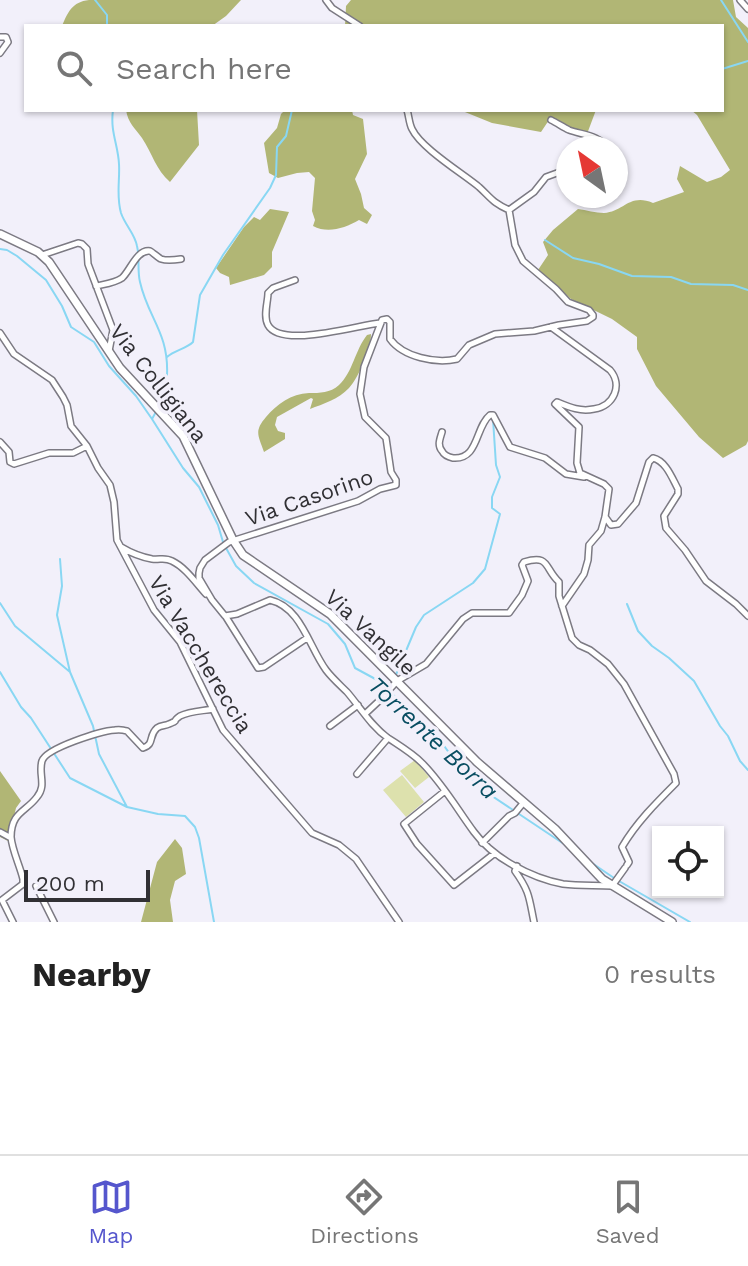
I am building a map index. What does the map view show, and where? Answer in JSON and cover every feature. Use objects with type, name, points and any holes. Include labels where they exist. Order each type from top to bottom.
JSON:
[{"type":"street","points":[[326,0],[332,8],[357,24]]},
{"type":"street","points":[[740,0],[748,9]]},
{"type":"street","points":[[0,37],[5,36],[8,42],[0,53]]},
{"type":"street","points":[[407,112],[411,127],[423,142],[480,188],[490,200],[509,210]]},
{"type":"street","points":[[551,120],[589,136]]},
{"type":"street","points":[[509,210],[534,192],[546,177],[556,173]]},
{"type":"street","points":[[295,280],[268,293],[266,320],[275,332],[286,335],[330,333],[380,323],[385,319],[390,322],[390,339],[401,351],[439,361],[457,359],[469,345],[495,334],[534,331],[591,320],[593,315],[589,310],[568,302],[523,261],[515,245],[509,210]]},
{"type":"street","name":"Via Colligiana","points":[[0,234],[42,255],[122,372],[186,441],[231,541]]},
{"type":"street","points":[[42,255],[78,243],[87,249],[88,264],[113,330],[108,352]]},
{"type":"street","points":[[96,286],[123,277],[136,258],[148,251],[165,260],[181,259]]},
{"type":"street","name":"Via Casorino","points":[[231,541],[358,501],[380,489],[396,485],[386,438],[365,417],[360,394],[364,367],[380,323]]},
{"type":"street","points":[[551,327],[610,370],[617,384],[614,396],[596,409],[570,409],[557,402],[555,404],[579,427],[577,463],[585,477]]},
{"type":"street","name":"Via Vacchereccia","points":[[0,333],[14,354],[55,384],[66,403],[71,426],[110,485],[116,536],[121,547],[154,610],[180,642],[223,730],[312,833],[339,845],[359,862],[399,922]]},
{"type":"street","points":[[442,432],[439,443],[442,451],[446,456],[462,457],[475,446],[485,419],[493,415],[510,447],[545,458],[566,474],[585,477],[609,489],[601,531],[589,545],[584,574],[562,607]]},
{"type":"street","points":[[0,442],[14,464],[49,453],[73,453],[87,446]]},
{"type":"street","points":[[605,517],[611,525],[618,524],[636,503],[649,462],[653,458],[658,459],[678,489],[664,516],[666,528],[706,581],[748,616]]},
{"type":"street","points":[[212,600],[199,578],[200,568],[205,560],[231,541]]},
{"type":"street","name":"Via Vangile","points":[[231,541],[248,559],[330,614],[391,687],[555,829],[589,866],[598,881]]},
{"type":"street","points":[[121,547],[143,557],[175,563],[225,616],[258,668],[307,638]]},
{"type":"street","points":[[365,714],[391,687],[426,664],[463,619],[472,613],[509,613],[528,581],[522,565],[527,560],[541,559],[546,562],[559,582],[562,607],[572,638],[608,664],[624,684],[674,774],[676,783],[631,832],[622,847],[629,862],[612,886]]},
{"type":"street","name":"Via Vangile","points":[[225,616],[244,612],[264,601],[275,600],[292,614],[324,668],[388,738],[420,761],[482,843],[495,853],[556,882],[598,881],[612,886],[672,922]]},
{"type":"street","points":[[330,726],[358,705]]},
{"type":"street","points":[[13,922],[2,900],[23,884],[23,879],[11,838],[16,815],[33,802],[42,789],[42,760],[50,752],[114,730],[127,731],[138,745],[146,748],[159,727],[172,723],[180,716],[213,709]]},
{"type":"street","points":[[357,774],[388,738]]},
{"type":"street","points":[[445,791],[404,824],[417,844],[454,885],[495,853]]},
{"type":"street","points":[[482,843],[525,802]]},
{"type":"street","points":[[0,832],[11,838]]},
{"type":"street","points":[[517,866],[515,871],[529,895],[534,922]]},
{"type":"street","points":[[36,886],[54,922]]},
{"type":"green space","points":[[241,0],[215,24],[63,24],[75,5],[83,1]]},
{"type":"green space","points":[[351,0],[733,0],[736,17],[748,28],[746,445],[723,458],[699,437],[656,386],[637,349],[637,337],[612,319],[571,299],[538,270],[548,255],[543,242],[578,209],[611,212],[628,208],[628,204],[638,200],[653,203],[684,192],[677,179],[680,166],[707,182],[730,170],[693,112],[724,112],[724,24],[345,24],[346,6]]},
{"type":"green space","points":[[127,112],[197,112],[199,145],[170,182],[130,122]]},
{"type":"green space","points":[[352,112],[363,119],[367,154],[355,179],[364,208],[372,215],[367,224],[359,220],[330,230],[313,226],[315,178],[309,172],[278,178],[269,173],[264,143],[277,128],[281,114]]},
{"type":"green space","points":[[465,112],[595,112],[587,134],[551,117],[541,132],[492,123]]},
{"type":"green space","points":[[270,209],[289,212],[272,252],[272,267],[264,275],[230,285],[229,277],[216,268],[244,227],[254,217],[260,220]]},
{"type":"green space","points":[[371,334],[364,362],[349,388],[325,403],[310,409],[311,398],[277,417],[275,425],[278,431],[285,433],[285,439],[264,452],[259,430],[270,412],[290,398],[321,393],[339,385],[348,374],[363,341]]},
{"type":"green space","points":[[415,760],[429,777],[415,788],[400,771]]},
{"type":"green space","points":[[0,771],[21,801],[16,808],[8,841],[0,837]]},
{"type":"green space","points":[[402,775],[424,802],[406,817],[383,790]]},
{"type":"green space","points":[[175,839],[182,848],[186,874],[175,881],[170,900],[173,922],[141,922],[157,862]]},
{"type":"waterway","name":"Torrente Borra","points":[[95,0],[107,15],[107,24]]},
{"type":"waterway","points":[[721,0],[748,42]]},
{"type":"waterway","points":[[724,68],[748,61]]},
{"type":"waterway","name":"Torrente Borra","points":[[113,112],[120,207],[136,242],[140,282],[167,360],[160,404]]},
{"type":"waterway","points":[[167,357],[193,342],[200,295],[223,255],[270,188],[276,175],[277,147],[286,136],[292,112]]},
{"type":"waterway","points":[[545,240],[573,258],[632,276],[671,277],[691,284],[733,285],[748,290]]},
{"type":"waterway","points":[[0,249],[17,256],[46,280],[71,327],[94,342],[109,366],[152,419]]},
{"type":"waterway","name":"Torrente Borra","points":[[157,410],[152,419],[199,487],[223,542]]},
{"type":"waterway","points":[[395,677],[424,615],[473,583],[485,569],[500,514],[492,508],[492,497],[500,477],[496,465],[493,419]]},
{"type":"waterway","name":"Torrente Borra","points":[[226,548],[236,566],[254,583],[328,624],[345,644],[355,668],[379,681],[439,739],[461,769],[483,790],[564,844]]},
{"type":"waterway","points":[[60,559],[62,586],[57,615],[70,672]]},
{"type":"waterway","points":[[0,603],[15,626],[70,672],[93,726],[99,754],[127,807]]},
{"type":"waterway","points":[[627,604],[638,631],[694,681],[748,770]]},
{"type":"waterway","points":[[0,672],[70,778],[127,807],[185,816],[195,827],[214,922]]},
{"type":"waterway","name":"Torrente Borra","points":[[589,861],[614,878]]},
{"type":"waterway","name":"Torrente Borra","points":[[619,881],[690,922]]}]
